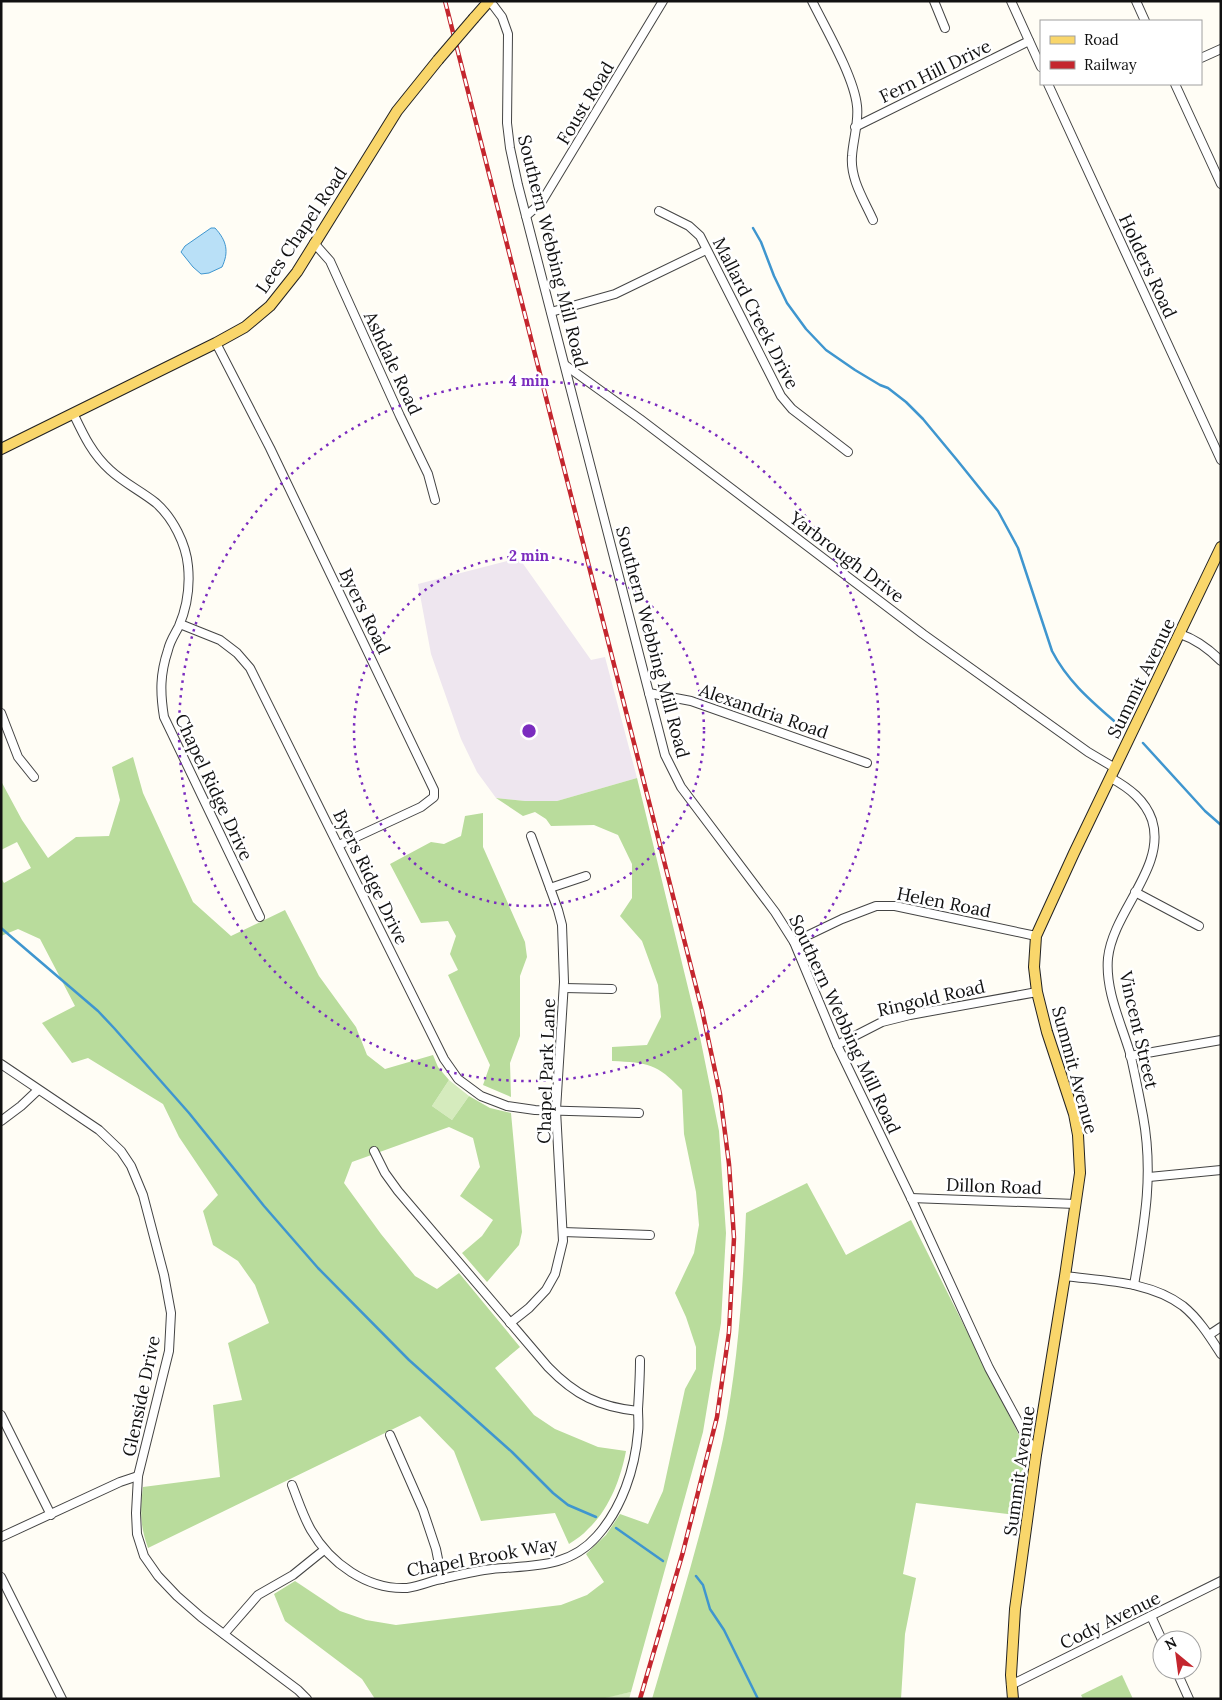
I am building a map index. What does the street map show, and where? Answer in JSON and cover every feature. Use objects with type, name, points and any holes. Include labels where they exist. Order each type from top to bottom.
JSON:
[{"type":"main road","name":"Lees Chapel Road","points":[[1,449],[216,343],[245,327],[270,306],[297,272],[397,111],[489,1]]},
{"type":"main road","name":"Summit Avenue","points":[[1013,1699],[1011,1646],[1015,1609],[1036,1455],[1080,1173],[1078,1134],[1070,1099],[1047,1032],[1037,992],[1034,967],[1036,936],[1221,547]]},
{"type":"street","name":"Southern Webbing Mill Road","points":[[489,1],[502,17],[508,34],[507,123],[526,216],[665,755],[681,787],[776,912],[794,942],[837,1045],[989,1368],[1036,1455]]},
{"type":"street","name":"Foust Road","points":[[526,216],[541,203],[663,1]]},
{"type":"street","points":[[812,1],[854,92],[857,108],[851,158],[853,176],[873,220]]},
{"type":"street","points":[[934,1],[944,28]]},
{"type":"street","points":[[1011,1],[1040,65]]},
{"type":"street","points":[[1136,1],[1145,20]]},
{"type":"street","name":"Fern Hill Drive","points":[[855,127],[1029,41]]},
{"type":"street","points":[[1202,58],[1221,49]]},
{"type":"street","name":"Holders Road","points":[[1048,85],[1221,460]]},
{"type":"street","points":[[1175,85],[1221,184]]},
{"type":"street","name":"Mallard Creek Drive","points":[[659,211],[689,226],[700,236],[780,396],[792,409],[848,452]]},
{"type":"street","name":"Ashdale Road","points":[[314,243],[330,261],[428,474],[435,500]]},
{"type":"street","points":[[551,312],[615,294],[706,250]]},
{"type":"street","name":"Byers Road","points":[[216,343],[270,448],[434,790],[434,797],[421,807],[339,845]]},
{"type":"street","name":"Yarbrough Drive","points":[[565,365],[640,419],[923,634],[1088,752],[1115,768]]},
{"type":"street","name":"Chapel Ridge Drive","points":[[73,413],[90,447],[97,456],[111,471],[157,504],[170,520],[183,542],[188,565],[189,586],[186,608],[168,648],[162,674],[160,694],[164,717],[260,917]]},
{"type":"street","name":"Byers Ridge Drive","points":[[180,624],[220,640],[237,653],[250,668],[444,1059],[458,1079],[481,1096],[507,1106],[639,1113]]},
{"type":"street","points":[[1180,634],[1188,637],[1221,661]]},
{"type":"street","name":"Alexandria Road","points":[[648,693],[691,701],[867,764]]},
{"type":"street","points":[[1,713],[9,729],[18,757],[34,777]]},
{"type":"street","name":"Vincent Street","points":[[1111,778],[1134,793],[1149,812],[1154,826],[1155,837],[1154,849],[1135,892],[1117,924],[1108,958],[1108,976],[1113,1000],[1130,1056],[1148,1145],[1149,1177],[1134,1285]]},
{"type":"street","name":"Chapel Park Lane","points":[[510,1323],[529,1308],[546,1290],[555,1274],[561,1255],[563,1232],[556,1110],[564,988],[562,925],[531,836]]},
{"type":"street","points":[[550,888],[586,876]]},
{"type":"street","points":[[1135,892],[1199,926]]},
{"type":"street","name":"Helen Road","points":[[794,942],[842,919],[876,906],[896,906],[1036,936]]},
{"type":"street","points":[[564,988],[612,989]]},
{"type":"street","name":"Ringold Road","points":[[837,1045],[882,1022],[1037,992]]},
{"type":"street","points":[[1130,1056],[1221,1040]]},
{"type":"street","name":"Glenside Drive","points":[[1,1064],[99,1130],[121,1151],[131,1166],[143,1195],[155,1238],[171,1313],[169,1351],[138,1476],[137,1534],[144,1556],[158,1576],[177,1596],[298,1690],[306,1699]]},
{"type":"street","points":[[1,1121],[38,1090]]},
{"type":"street","points":[[374,1152],[385,1173],[398,1191],[562,1381],[578,1394],[605,1406],[638,1411]]},
{"type":"street","points":[[1149,1177],[1221,1170]]},
{"type":"street","name":"Dillon Road","points":[[910,1198],[1076,1204]]},
{"type":"street","points":[[563,1232],[650,1235]]},
{"type":"street","points":[[1065,1276],[1134,1285],[1154,1290],[1184,1306],[1210,1336],[1221,1354]]},
{"type":"street","points":[[1210,1336],[1221,1327]]},
{"type":"street","name":"Chapel Brook Way","points":[[292,1485],[310,1529],[324,1550],[340,1565],[358,1577],[373,1582],[391,1587],[408,1588],[469,1572],[544,1565],[559,1561],[588,1545],[612,1515],[624,1491],[634,1461],[638,1431],[640,1360]]},
{"type":"street","points":[[1,1415],[51,1515]]},
{"type":"street","points":[[390,1436],[423,1510],[436,1549],[442,1579]]},
{"type":"street","points":[[1,1537],[120,1482],[138,1476]]},
{"type":"street","points":[[224,1634],[258,1595],[293,1575],[324,1550]]},
{"type":"street","points":[[1,1577],[62,1699]]},
{"type":"street","name":"Cody Avenue","points":[[1011,1685],[1221,1581]]},
{"type":"street","points":[[1151,1616],[1157,1630]]},
{"type":"street","points":[[1181,1680],[1190,1699]]},
{"type":"shaded area","points":[[519,558],[591,660],[605,657],[637,778],[557,801],[525,801],[496,798],[477,772],[461,739],[431,654],[418,584]]},
{"type":"green space","points":[[133,757],[143,793],[193,902],[231,936],[285,910],[319,976],[356,1027],[367,1055],[385,1069],[433,1055],[438,1067],[449,1080],[432,1106],[452,1120],[469,1096],[490,1108],[511,1113],[522,1232],[519,1245],[487,1282],[462,1253],[482,1236],[493,1220],[460,1196],[480,1167],[473,1138],[449,1127],[352,1162],[344,1183],[381,1234],[415,1276],[437,1289],[459,1273],[520,1347],[495,1368],[534,1415],[555,1429],[598,1447],[626,1451],[617,1483],[602,1513],[584,1533],[569,1544],[555,1513],[481,1521],[454,1451],[420,1416],[148,1548],[141,1518],[143,1487],[220,1477],[213,1405],[242,1400],[228,1343],[269,1323],[255,1285],[238,1261],[213,1245],[203,1211],[218,1195],[179,1137],[163,1104],[88,1058],[72,1063],[42,1023],[75,1006],[40,939],[18,929],[1,936],[1,878],[4,883],[31,868],[17,842],[1,850],[1,781],[22,820],[48,858],[76,837],[109,836],[120,800],[112,767]]},
{"type":"green space","points":[[637,778],[700,1037],[719,1131],[726,1233],[721,1323],[703,1432],[631,1692],[601,1699],[375,1699],[362,1679],[285,1621],[274,1594],[295,1581],[340,1611],[366,1620],[396,1625],[561,1605],[587,1595],[604,1582],[586,1554],[606,1535],[620,1514],[648,1524],[663,1491],[685,1389],[696,1369],[696,1347],[686,1317],[675,1293],[694,1253],[699,1225],[696,1192],[684,1134],[682,1090],[665,1074],[651,1066],[612,1061],[612,1047],[647,1045],[661,1017],[658,985],[642,941],[620,916],[632,898],[632,864],[618,835],[594,825],[551,826],[546,819],[535,812],[523,816],[496,798],[525,801],[557,801]]},
{"type":"green space","points":[[483,813],[483,847],[525,942],[527,957],[520,976],[520,1036],[510,1063],[511,1097],[483,1085],[490,1065],[448,975],[458,970],[450,954],[456,936],[448,921],[421,923],[390,864],[431,842],[444,844],[461,836],[465,816]]},
{"type":"green space","points":[[449,1080],[469,1096],[452,1120],[432,1106]]},
{"type":"green space","points":[[807,1183],[846,1255],[911,1220],[1026,1449],[1027,1460],[1016,1515],[916,1503],[903,1574],[916,1578],[905,1634],[901,1699],[652,1699],[699,1537],[723,1439],[739,1327],[746,1213]]},
{"type":"green space","points":[[1122,1675],[1133,1699],[1083,1699],[1081,1695]]},
{"type":"green space","points":[[631,1692],[629,1699],[601,1699],[602,1698]]},
{"type":"water","points":[[211,228],[215,228],[222,237],[226,247],[226,256],[222,267],[209,273],[201,274],[181,252],[185,246]]},
{"type":"waterway","points":[[753,228],[761,242],[787,303],[806,329],[826,350],[855,370],[888,388],[906,402],[923,419],[998,511],[1018,548],[1052,651],[1074,684],[1122,728]]},
{"type":"waterway","points":[[1143,743],[1205,811],[1221,825]]},
{"type":"waterway","points":[[1,928],[98,1011],[189,1113],[264,1206],[318,1268],[409,1360],[512,1452],[553,1493],[568,1505],[596,1517]]},
{"type":"waterway","points":[[616,1528],[663,1561]]},
{"type":"waterway","points":[[696,1576],[703,1585],[710,1609],[724,1630],[758,1699]]},
{"type":"railway","points":[[445,1],[702,1010],[720,1094],[729,1164],[734,1238],[729,1332],[717,1417],[683,1552],[640,1699]]}]
